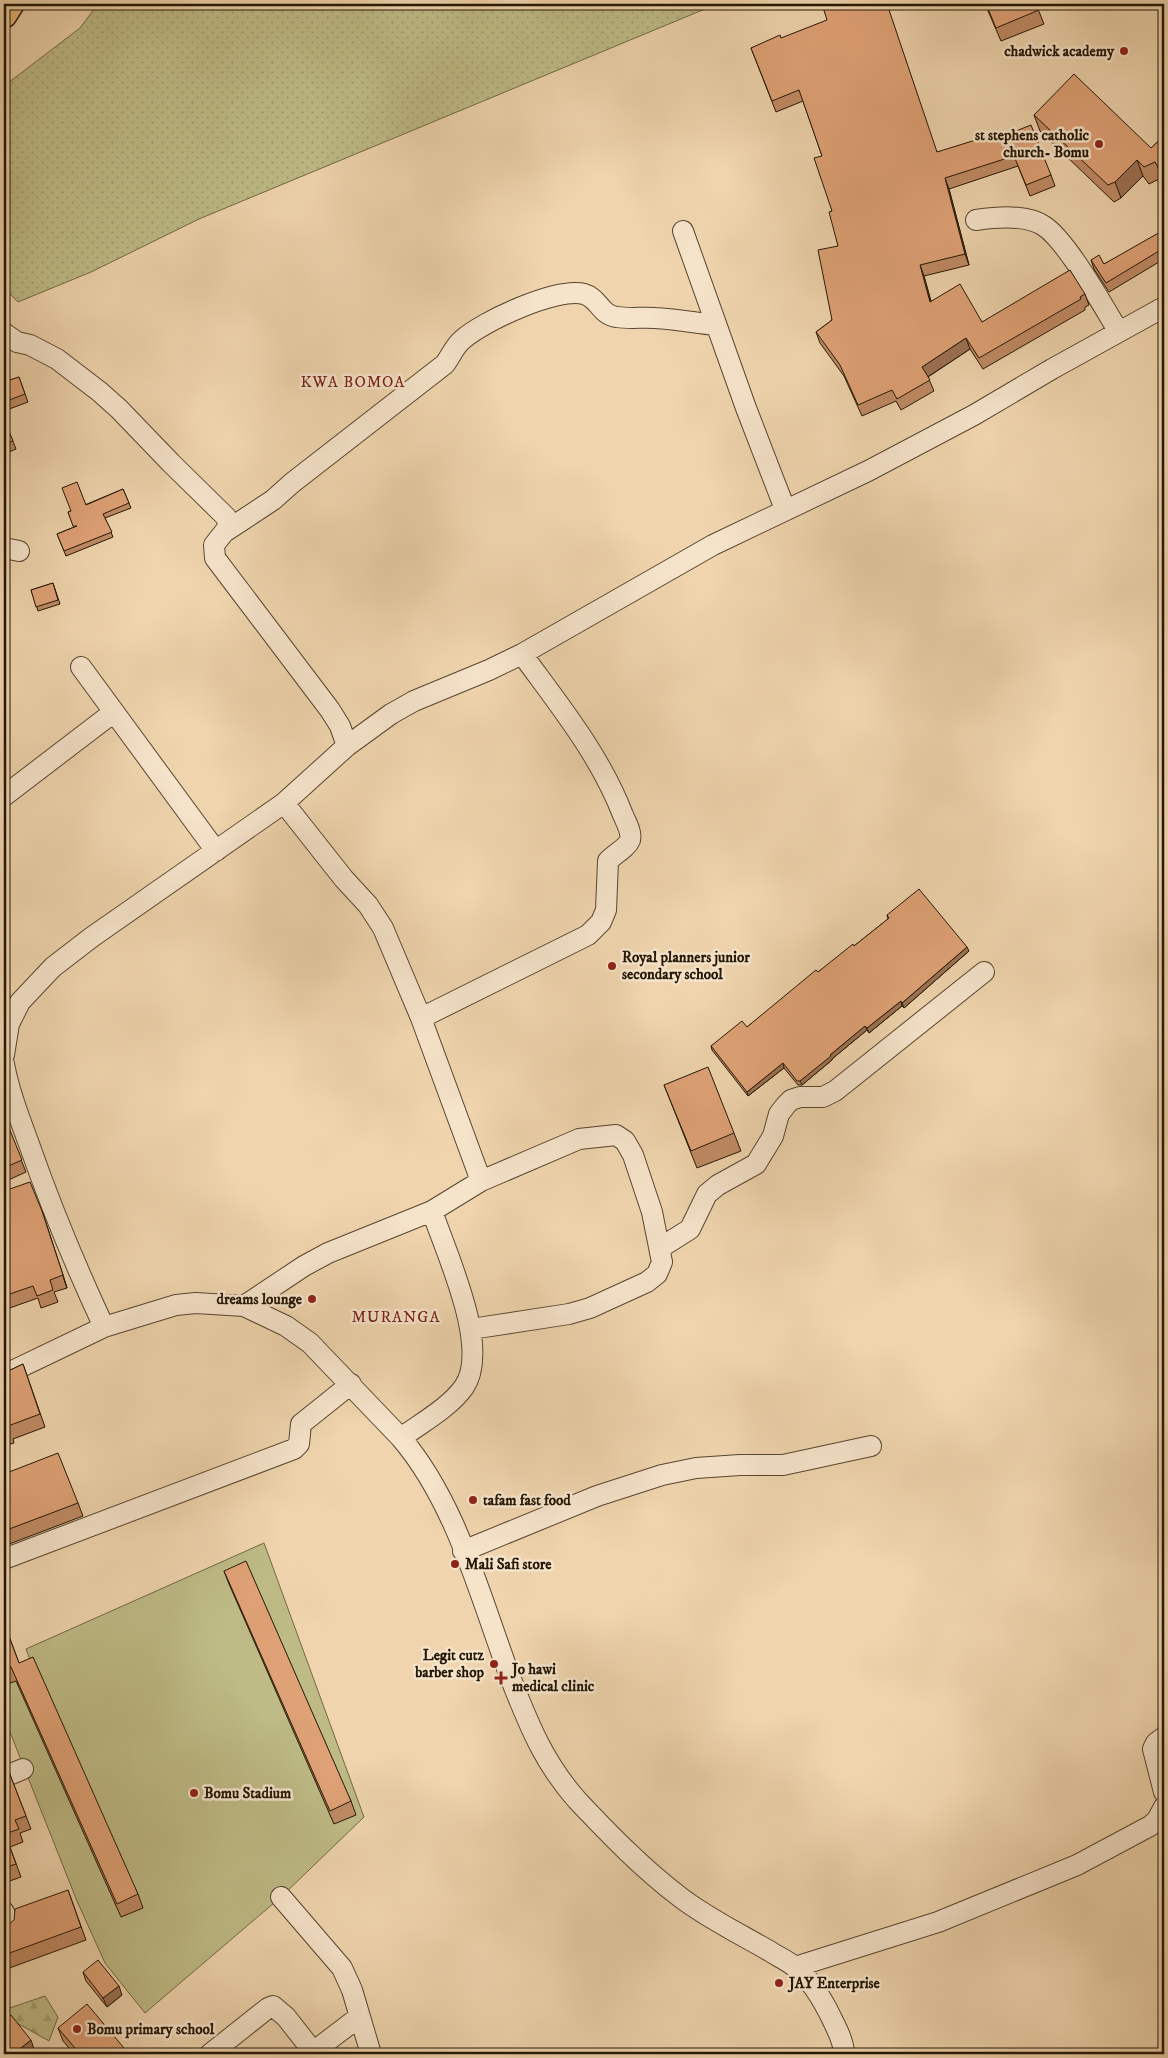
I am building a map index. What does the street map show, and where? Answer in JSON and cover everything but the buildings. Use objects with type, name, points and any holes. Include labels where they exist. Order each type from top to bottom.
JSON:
[{"type":"main road","points":[[4,15],[11,4]]},
{"type":"street","points":[[976,220],[997,217],[1019,219],[1043,225],[1067,252],[1119,332]]},
{"type":"street","points":[[683,232],[785,510]]},
{"type":"street","points":[[226,531],[273,500],[292,483],[445,364],[453,349],[463,339],[494,319],[545,298],[574,292],[590,296],[605,314],[616,317],[657,318],[716,325]]},
{"type":"street","points":[[4,1046],[9,1024],[20,1002],[53,966],[284,803],[347,746],[391,714],[414,701],[490,670],[522,654],[713,545],[868,471],[974,415],[1164,307]]},
{"type":"street","points":[[4,333],[17,342],[30,345],[57,359],[119,409],[170,463],[226,517],[229,526],[214,545],[215,558],[330,710],[340,726],[347,746]]},
{"type":"street","points":[[421,1018],[588,935],[601,922],[606,910],[608,861],[631,838],[614,792],[593,754],[522,654]]},
{"type":"street","points":[[81,667],[216,851]]},
{"type":"street","points":[[4,796],[114,712]]},
{"type":"street","points":[[284,803],[344,879],[368,905],[384,928],[421,1018],[481,1181]]},
{"type":"street","points":[[660,1248],[690,1229],[707,1194],[756,1164],[773,1136],[779,1114],[791,1100],[806,1096],[823,1097],[835,1091],[984,972]]},
{"type":"street","points":[[4,1064],[34,1182],[104,1327]]},
{"type":"street","points":[[244,1306],[304,1266],[328,1253],[432,1211],[481,1181],[579,1139],[616,1135],[625,1141],[633,1155],[652,1212],[662,1262],[657,1274],[647,1282],[590,1308],[569,1314],[471,1329]]},
{"type":"street","points":[[401,1438],[451,1402],[464,1387],[470,1374],[471,1329],[466,1307],[432,1211]]},
{"type":"street","points":[[4,1375],[104,1327],[176,1305],[196,1303],[244,1306],[300,1335],[325,1356],[401,1438],[414,1453],[430,1478],[444,1505],[463,1551],[524,1713],[548,1764],[558,1778],[577,1800],[642,1865],[681,1898],[795,1967],[810,1983],[826,2006],[837,2030],[844,2054]]},
{"type":"street","points":[[4,1559],[294,1449],[299,1444],[301,1424],[351,1384]]},
{"type":"street","points":[[463,1551],[597,1496],[662,1475],[713,1467],[783,1465],[871,1446]]},
{"type":"street","points":[[1164,1736],[1156,1743],[1153,1749],[1164,1792]]},
{"type":"street","points":[[4,1777],[23,1769]]},
{"type":"street","points":[[795,1967],[938,1922],[1077,1865],[1150,1826],[1157,1820],[1164,1807]]},
{"type":"street","points":[[281,1897],[342,1968],[352,1990],[371,2054]]},
{"type":"street","points":[[210,2054],[268,2008],[274,2006],[286,2017],[314,2053],[359,2017]]},
{"type":"green space","points":[[98,4],[717,4],[199,219],[91,272],[18,302],[4,288],[4,86],[80,28]]},
{"type":"green space","name":"Bomu Stadium","points":[[264,1543],[364,1817],[281,1897],[145,2013],[105,1963],[77,1901],[4,1717],[4,1685],[34,1670],[26,1649]]},
{"type":"green space","points":[[45,1996],[58,2017],[49,2041],[17,2023],[4,2028],[4,2010]]},
{"type":"place","name":"chadwick academy","points":[[1124,51]]},
{"type":"place","name":"st stephens catholic church- Bomu","points":[[1099,144]]},
{"type":"place","name":"Royal planners junior secondary school","points":[[612,966]]},
{"type":"place","name":"dreams lounge","points":[[312,1299]]},
{"type":"place","name":"tafam fast food","points":[[473,1500]]},
{"type":"place","name":"Mali Safi store","points":[[455,1564]]},
{"type":"place","name":"Legit cutz barber shop","points":[[494,1664]]},
{"type":"place","name":"Jo hawi medical clinic","points":[[501,1678]]},
{"type":"place","name":"Bomu Stadium","points":[[194,1793]]},
{"type":"place","name":"JAY Enterprise","points":[[779,1983]]},
{"type":"place","name":"Bomu primary school","points":[[77,2029]]},
{"type":"district","name":"KWA BOMOA","points":[[353,381]]},
{"type":"district","name":"MURANGA","points":[[396,1316]]}]
